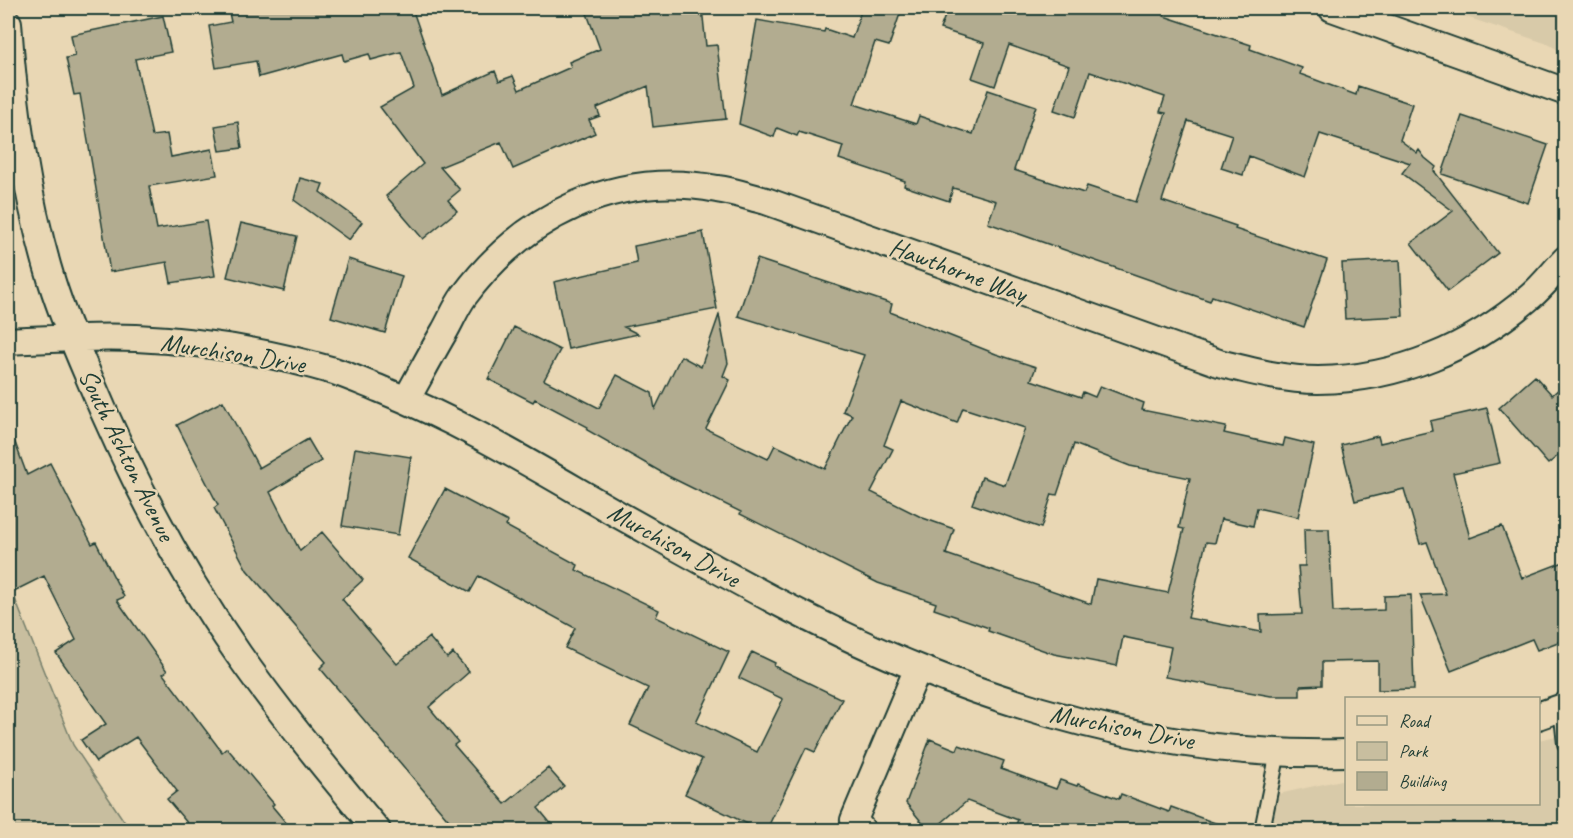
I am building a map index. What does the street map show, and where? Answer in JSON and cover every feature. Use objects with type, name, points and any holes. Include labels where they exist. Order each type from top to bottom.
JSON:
[{"type":"street","points":[[1332,8],[1566,92]]},
{"type":"street","name":"South Ashton Avenue","points":[[8,23],[16,110],[26,171],[52,282],[72,338],[130,469],[161,530],[196,590],[238,654],[280,712],[376,831]]},
{"type":"street","name":"Hawthorne Way","points":[[406,399],[463,298],[491,263],[525,233],[565,208],[615,190],[667,185],[716,188],[766,201],[1219,363],[1264,375],[1317,380],[1378,375],[1432,359],[1481,334],[1532,295],[1566,259]]},
{"type":"street","name":"Murchison Drive","points":[[8,341],[133,338],[198,342],[265,353],[337,372],[406,399],[476,434],[739,582],[918,668],[998,698],[1072,720],[1156,738],[1278,752],[1345,753]]},
{"type":"street","points":[[862,831],[854,820],[918,668]]},
{"type":"lane","points":[[1555,710],[1565,744]]},
{"type":"lane","points":[[1262,831],[1278,752]]},
{"type":"shaded area","points":[[1439,8],[1565,8],[1565,54],[1548,44]]},
{"type":"shaded area","points":[[1565,734],[1565,830],[1259,830],[1274,795],[1345,779],[1345,805],[1540,805],[1540,740]]},
{"type":"green space","points":[[8,599],[15,599],[73,745],[130,830],[8,830]]},
{"type":"building","points":[[228,8],[412,8],[442,95],[495,71],[499,81],[513,76],[519,90],[571,67],[569,62],[600,49],[585,8],[702,8],[706,46],[717,45],[726,119],[653,127],[648,86],[597,108],[600,116],[589,120],[595,133],[513,169],[501,142],[440,167],[460,190],[448,200],[457,211],[423,239],[386,196],[423,164],[380,107],[414,88],[401,52],[371,60],[369,54],[344,61],[342,54],[259,77],[256,61],[216,68],[209,26],[231,22]]},
{"type":"building","points":[[862,8],[902,8],[889,46],[875,42],[854,104],[916,124],[919,116],[973,134],[988,90],[1036,106],[1014,170],[1084,193],[1087,186],[1136,202],[1166,113],[1160,112],[1165,97],[1090,72],[1075,117],[1054,110],[1069,66],[1009,45],[995,86],[972,78],[984,43],[940,29],[948,8],[1146,8],[1251,45],[1250,49],[1302,68],[1300,74],[1356,95],[1358,86],[1412,104],[1400,140],[1417,153],[1419,150],[1436,167],[1434,171],[1498,253],[1448,291],[1411,243],[1453,211],[1402,173],[1410,163],[1320,134],[1305,177],[1249,156],[1243,175],[1221,168],[1232,135],[1188,121],[1162,201],[1327,260],[1304,327],[1212,296],[1210,301],[988,223],[996,201],[953,188],[949,201],[904,186],[905,181],[839,159],[843,146],[799,132],[797,136],[777,128],[774,137],[739,124],[757,20],[824,32],[825,29],[852,38]]},
{"type":"building","points":[[163,16],[171,52],[135,59],[152,136],[167,134],[171,157],[212,149],[217,175],[149,186],[157,229],[206,221],[215,276],[171,283],[167,262],[110,272],[80,94],[74,95],[66,58],[75,56],[71,35]]},
{"type":"building","points":[[1462,116],[1548,145],[1528,203],[1442,174]]},
{"type":"building","points":[[238,122],[242,148],[220,151],[215,126]]},
{"type":"building","points":[[300,178],[323,184],[320,192],[362,222],[349,240],[294,200]]},
{"type":"building","points":[[241,223],[297,236],[284,291],[227,277]]},
{"type":"building","points":[[703,232],[717,309],[624,327],[638,334],[568,349],[554,282],[637,263],[634,246]]},
{"type":"building","points":[[348,259],[402,276],[385,333],[331,317]]},
{"type":"building","points":[[757,259],[892,304],[890,312],[996,354],[1036,367],[1031,380],[1081,397],[1083,392],[1095,397],[1100,386],[1144,403],[1142,410],[1226,427],[1224,433],[1283,446],[1285,438],[1314,445],[1298,517],[1257,508],[1253,526],[1221,519],[1215,543],[1206,542],[1188,618],[1261,632],[1260,615],[1302,614],[1298,566],[1305,566],[1304,529],[1329,529],[1333,612],[1384,610],[1384,596],[1411,595],[1414,689],[1378,690],[1378,661],[1322,662],[1322,685],[1300,686],[1300,696],[1271,696],[1165,677],[1171,647],[1123,637],[1117,666],[1054,654],[988,631],[989,628],[934,609],[936,603],[878,583],[668,476],[587,430],[588,427],[535,399],[533,402],[488,379],[514,327],[560,350],[544,380],[599,408],[617,375],[652,393],[655,409],[681,356],[701,367],[719,315],[728,363],[723,376],[730,380],[706,429],[768,459],[775,445],[825,469],[852,415],[843,411],[864,355],[738,316]],"holes":[[[901,401],[957,423],[963,408],[1025,428],[1005,485],[982,477],[972,504],[1041,528],[1052,494],[1057,495],[1074,444],[1130,466],[1190,478],[1179,528],[1184,529],[1168,593],[1096,579],[1091,604],[946,554],[954,529],[923,518],[871,492],[893,449],[884,445]]]},
{"type":"building","points":[[1400,260],[1403,316],[1345,319],[1342,263]]},
{"type":"building","points":[[1535,376],[1552,395],[1566,383],[1566,449],[1548,464],[1499,408]]},
{"type":"building","points":[[223,401],[259,468],[308,439],[321,461],[270,492],[300,551],[322,532],[363,580],[342,599],[397,664],[429,637],[447,658],[453,653],[469,672],[429,707],[458,742],[454,745],[505,804],[548,768],[564,786],[538,808],[557,831],[458,831],[320,668],[326,662],[247,570],[214,508],[218,505],[177,425]]},
{"type":"building","points":[[1487,408],[1500,463],[1453,473],[1470,538],[1502,526],[1522,578],[1566,561],[1566,639],[1537,650],[1532,639],[1451,671],[1420,595],[1446,594],[1427,542],[1420,544],[1404,489],[1355,501],[1341,445],[1378,436],[1380,443],[1432,431],[1430,421]]},
{"type":"building","points":[[10,429],[27,475],[50,463],[92,544],[96,542],[124,597],[117,600],[167,671],[163,674],[222,752],[227,748],[274,804],[272,806],[293,831],[194,831],[167,799],[177,791],[136,737],[96,762],[81,740],[106,724],[56,653],[76,640],[44,576],[8,594],[8,430]]},
{"type":"building","points":[[355,448],[411,457],[398,535],[342,526]]},
{"type":"building","points":[[445,489],[508,522],[506,526],[578,565],[576,570],[659,610],[656,617],[729,652],[696,722],[757,752],[783,699],[739,678],[752,652],[775,663],[774,666],[842,699],[815,752],[806,748],[766,831],[685,794],[702,759],[630,725],[648,688],[565,648],[575,628],[479,576],[470,592],[408,558]]},
{"type":"building","points":[[930,739],[957,750],[959,745],[1004,761],[1001,769],[1056,789],[1060,780],[1119,799],[1121,794],[1169,812],[1171,807],[1229,828],[1229,831],[1033,831],[1016,824],[1018,820],[967,801],[932,831],[929,831],[906,803]]}]
